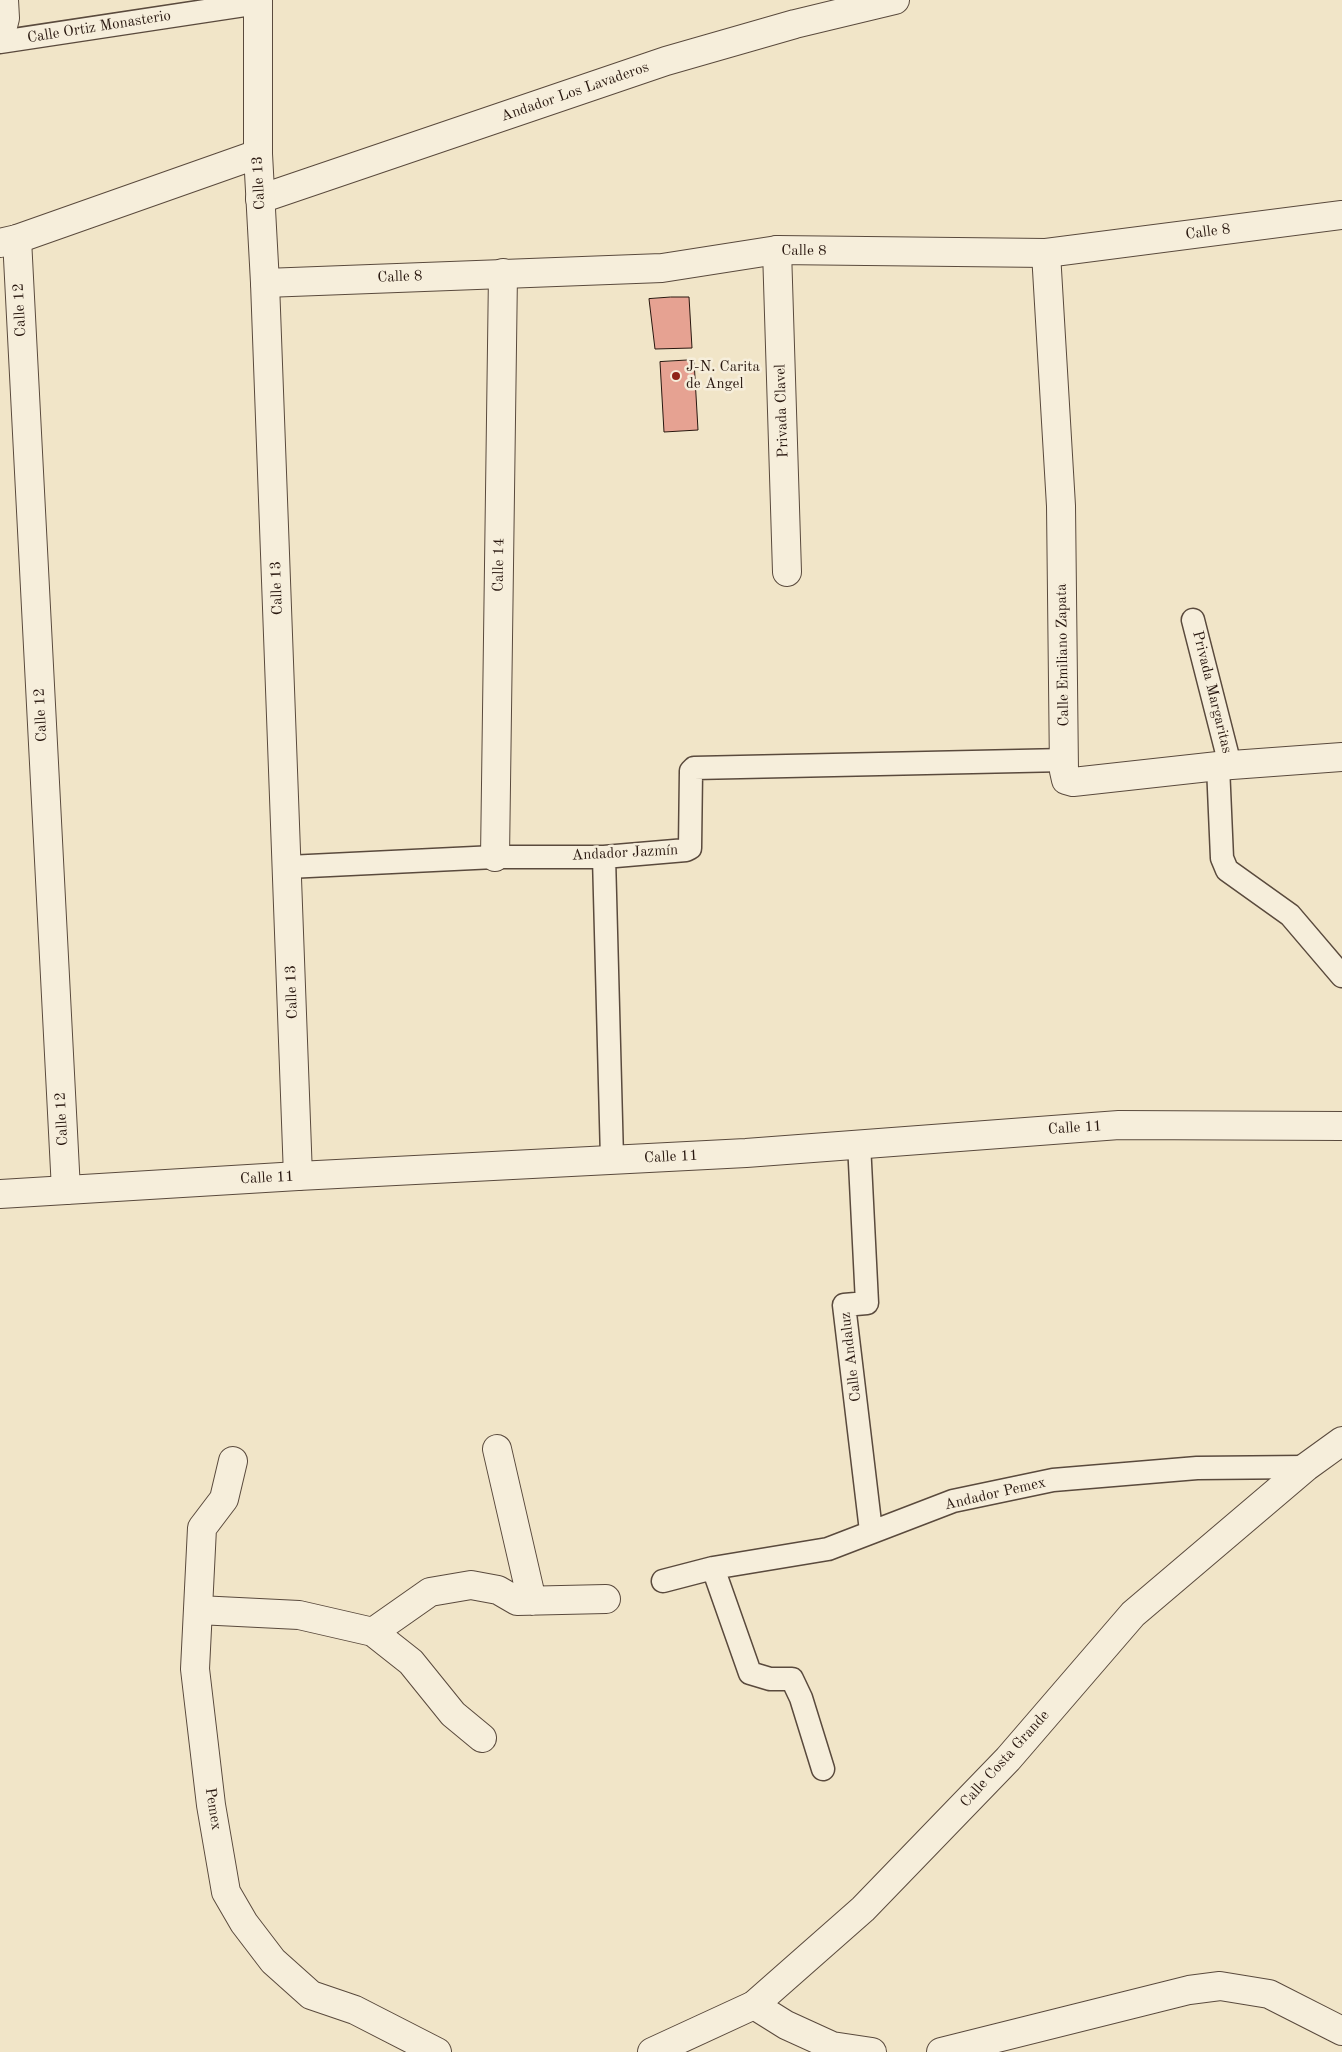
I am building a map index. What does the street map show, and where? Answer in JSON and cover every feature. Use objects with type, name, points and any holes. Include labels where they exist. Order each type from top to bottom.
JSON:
[{"type":"street","points":[[0,40],[5,18],[4,0]]},
{"type":"street","name":"Andador Los Lavaderos","points":[[260,199],[666,61],[795,24],[895,0]]},
{"type":"street","name":"Calle Ortiz Monasterio","points":[[0,40],[258,2]]},
{"type":"street","name":"Calle 13","points":[[258,2],[258,154],[265,283],[288,867],[298,1176]]},
{"type":"street","points":[[8,241],[258,154]]},
{"type":"street","name":"Calle 8","points":[[265,283],[662,268],[777,250],[1046,253],[1342,215]]},
{"type":"street","name":"Calle 12","points":[[8,241],[66,1190]]},
{"type":"street","name":"Privada Clavel","points":[[777,250],[787,572]]},
{"type":"street","name":"Calle Emiliano Zapata","points":[[1046,253],[1061,506],[1066,780],[1073,782],[1224,766],[1342,757]]},
{"type":"street","name":"Calle 14","points":[[495,857],[503,273]]},
{"type":"street","name":"Privada Margaritas","points":[[1193,620],[1224,766],[1222,858],[1227,870],[1290,915],[1342,976]]},
{"type":"street","name":"Andador Jazmín","points":[[288,867],[495,857],[604,856],[690,848],[691,771],[694,768],[1065,760]]},
{"type":"street","points":[[604,856],[612,1160]]},
{"type":"street","name":"Calle 11","points":[[0,1194],[298,1176],[746,1153],[859,1143],[1119,1125],[1342,1126]]},
{"type":"street","name":"Calle Andaluz","points":[[859,1143],[867,1303],[844,1306],[871,1531]]},
{"type":"street","name":"Calle Costa Grande","points":[[652,2052],[754,2005],[863,1909],[1008,1759],[1133,1614],[1306,1466],[1342,1441]]},
{"type":"street","points":[[497,1449],[532,1601]]},
{"type":"street","name":"Pemex","points":[[233,1461],[224,1499],[202,1528],[195,1669],[211,1805],[226,1892],[244,1923],[273,1962],[311,1995],[355,2010],[437,2052]]},
{"type":"street","name":"Andador Pemex","points":[[664,1581],[713,1568],[828,1549],[953,1501],[1053,1480],[1197,1468],[1306,1466]]},
{"type":"street","points":[[713,1568],[750,1673],[770,1679],[792,1679],[801,1698],[823,1769]]},
{"type":"street","points":[[372,1632],[430,1592],[471,1585],[498,1590],[517,1601],[606,1598]]},
{"type":"street","points":[[198,1610],[299,1615],[372,1632],[411,1662],[453,1714],[482,1738]]},
{"type":"street","points":[[941,2052],[1189,1990],[1220,1986],[1269,1994],[1342,2032]]},
{"type":"street","points":[[754,2005],[786,2025],[832,2046],[872,2052]]},
{"type":"building","points":[[689,297],[692,348],[655,349],[649,299]]},
{"type":"building","points":[[694,360],[698,430],[664,432],[660,362]]},
{"type":"place","name":"J-N. Carita de Angel","points":[[676,376]]}]
